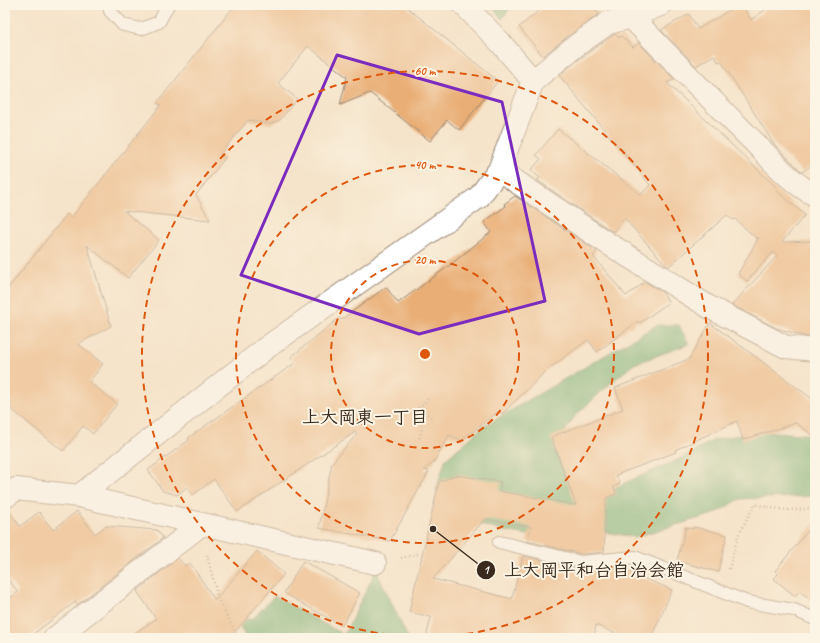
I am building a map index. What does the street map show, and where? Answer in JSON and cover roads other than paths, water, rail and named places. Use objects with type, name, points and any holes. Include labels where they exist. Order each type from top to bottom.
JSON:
[{"type":"street","points":[[464,5],[500,42],[533,81]]},
{"type":"street","points":[[79,496],[266,348],[479,196],[499,170],[533,81],[574,47],[608,23],[632,17],[660,5]]},
{"type":"street","points":[[632,17],[711,100],[804,190],[813,192]]},
{"type":"street","points":[[499,170],[600,239],[709,307],[786,347],[815,350]]},
{"type":"street","points":[[9,487],[79,496],[375,563]]},
{"type":"street","points":[[55,638],[202,524]]},
{"type":"lane","points":[[110,5],[110,11],[123,25],[141,29],[159,22],[168,5]]},
{"type":"lane","points":[[499,542],[581,562],[635,557],[747,602],[794,610],[815,619]]},
{"type":"place","name":"上大岡平和台自治会館","points":[[433,529]]},
{"type":"district","name":"上大岡東一丁目","points":[[365,417]]}]
